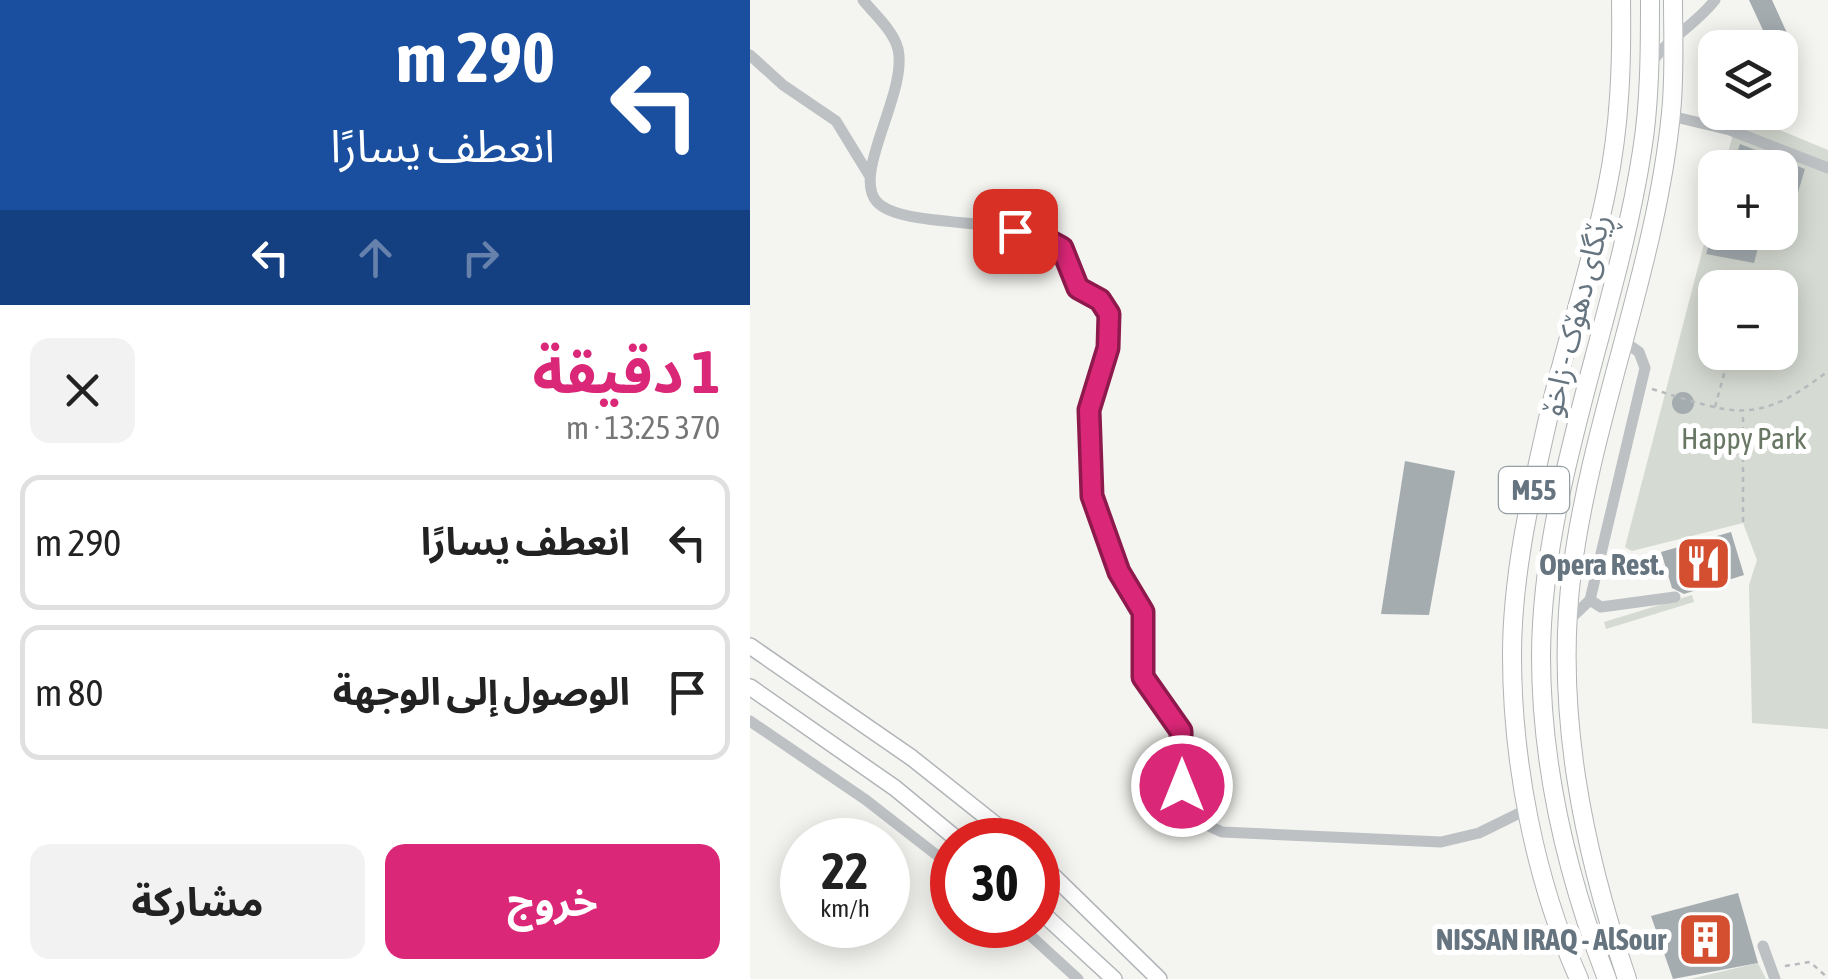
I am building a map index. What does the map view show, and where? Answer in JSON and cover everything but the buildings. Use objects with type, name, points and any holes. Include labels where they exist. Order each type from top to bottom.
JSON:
[{"type":"highway","name":"ڕێگای دهۆک - زاخۆ","points":[[1579,979],[1549,894],[1528,808],[1512,654],[1520,566],[1548,421],[1608,186],[1617,130],[1621,0]]},
{"type":"highway","name":"ڕێگای دهۆک - زاخۆ","points":[[1607,979],[1564,840],[1542,654],[1551,556],[1642,150],[1650,0]]},
{"type":"highway","points":[[1627,979],[1585,836],[1569,700],[1569,620],[1578,535],[1671,116],[1674,0]]},
{"type":"highway","points":[[1545,701],[1569,700]]},
{"type":"main road","points":[[750,646],[912,758],[988,818]]},
{"type":"main road","points":[[750,687],[854,758],[930,818]]},
{"type":"main road","points":[[1060,882],[1159,979]]},
{"type":"main road","points":[[1064,934],[1087,908]]},
{"type":"main road","points":[[1060,930],[1114,979]]},
{"type":"street","points":[[863,0],[893,36],[899,70],[895,98],[868,175],[868,189],[885,208],[988,225],[1054,242],[1067,255],[1078,288],[1106,306],[1108,348],[1088,422],[1092,496],[1119,572],[1143,612],[1143,677],[1181,731],[1182,786],[1187,804],[1200,822],[1222,832],[1441,842],[1479,833],[1528,808]]},
{"type":"street","points":[[1648,68],[1676,34],[1699,20],[1715,0]]},
{"type":"street","points":[[750,55],[783,85],[836,120],[868,175]]},
{"type":"street","points":[[1671,116],[1730,130],[1828,168]]},
{"type":"street","points":[[1569,620],[1590,600],[1646,368],[1640,352],[1622,340]]},
{"type":"street","points":[[1590,600],[1601,608],[1675,597]]},
{"type":"street","points":[[750,721],[866,800],[930,850]]},
{"type":"street","points":[[1763,946],[1774,974]]},
{"type":"street","points":[[1044,948],[1078,979]]},
{"type":"path","points":[[1715,408],[1725,370]]},
{"type":"path","points":[[1641,386],[1715,408],[1744,412],[1780,405],[1828,371]]},
{"type":"path","points":[[1743,522],[1744,412]]},
{"type":"path","points":[[1774,974],[1810,962],[1828,978]]},
{"type":"green space","name":"Happy Park","points":[[1734,130],[1780,130],[1828,150],[1828,729],[1752,723],[1749,585],[1757,560],[1743,523],[1632,551],[1625,547],[1702,250],[1798,250],[1798,150],[1729,150]]},
{"type":"green space","points":[[1692,595],[1694,602],[1606,629],[1604,622]]},
{"type":"green space","points":[[1758,963],[1766,979],[1690,979]]},
{"type":"place","name":"Opera Rest.","points":[[1703,564]]},
{"type":"place","name":"NISSAN IRAQ - AlSour","points":[[1705,939]]},
{"type":"route","points":[[1015,231],[1042,237],[1062,248],[1078,288],[1100,300],[1109,314],[1106,360],[1089,410],[1088,469],[1092,496],[1119,572],[1143,612],[1143,677],[1181,731],[1182,786]]}]
